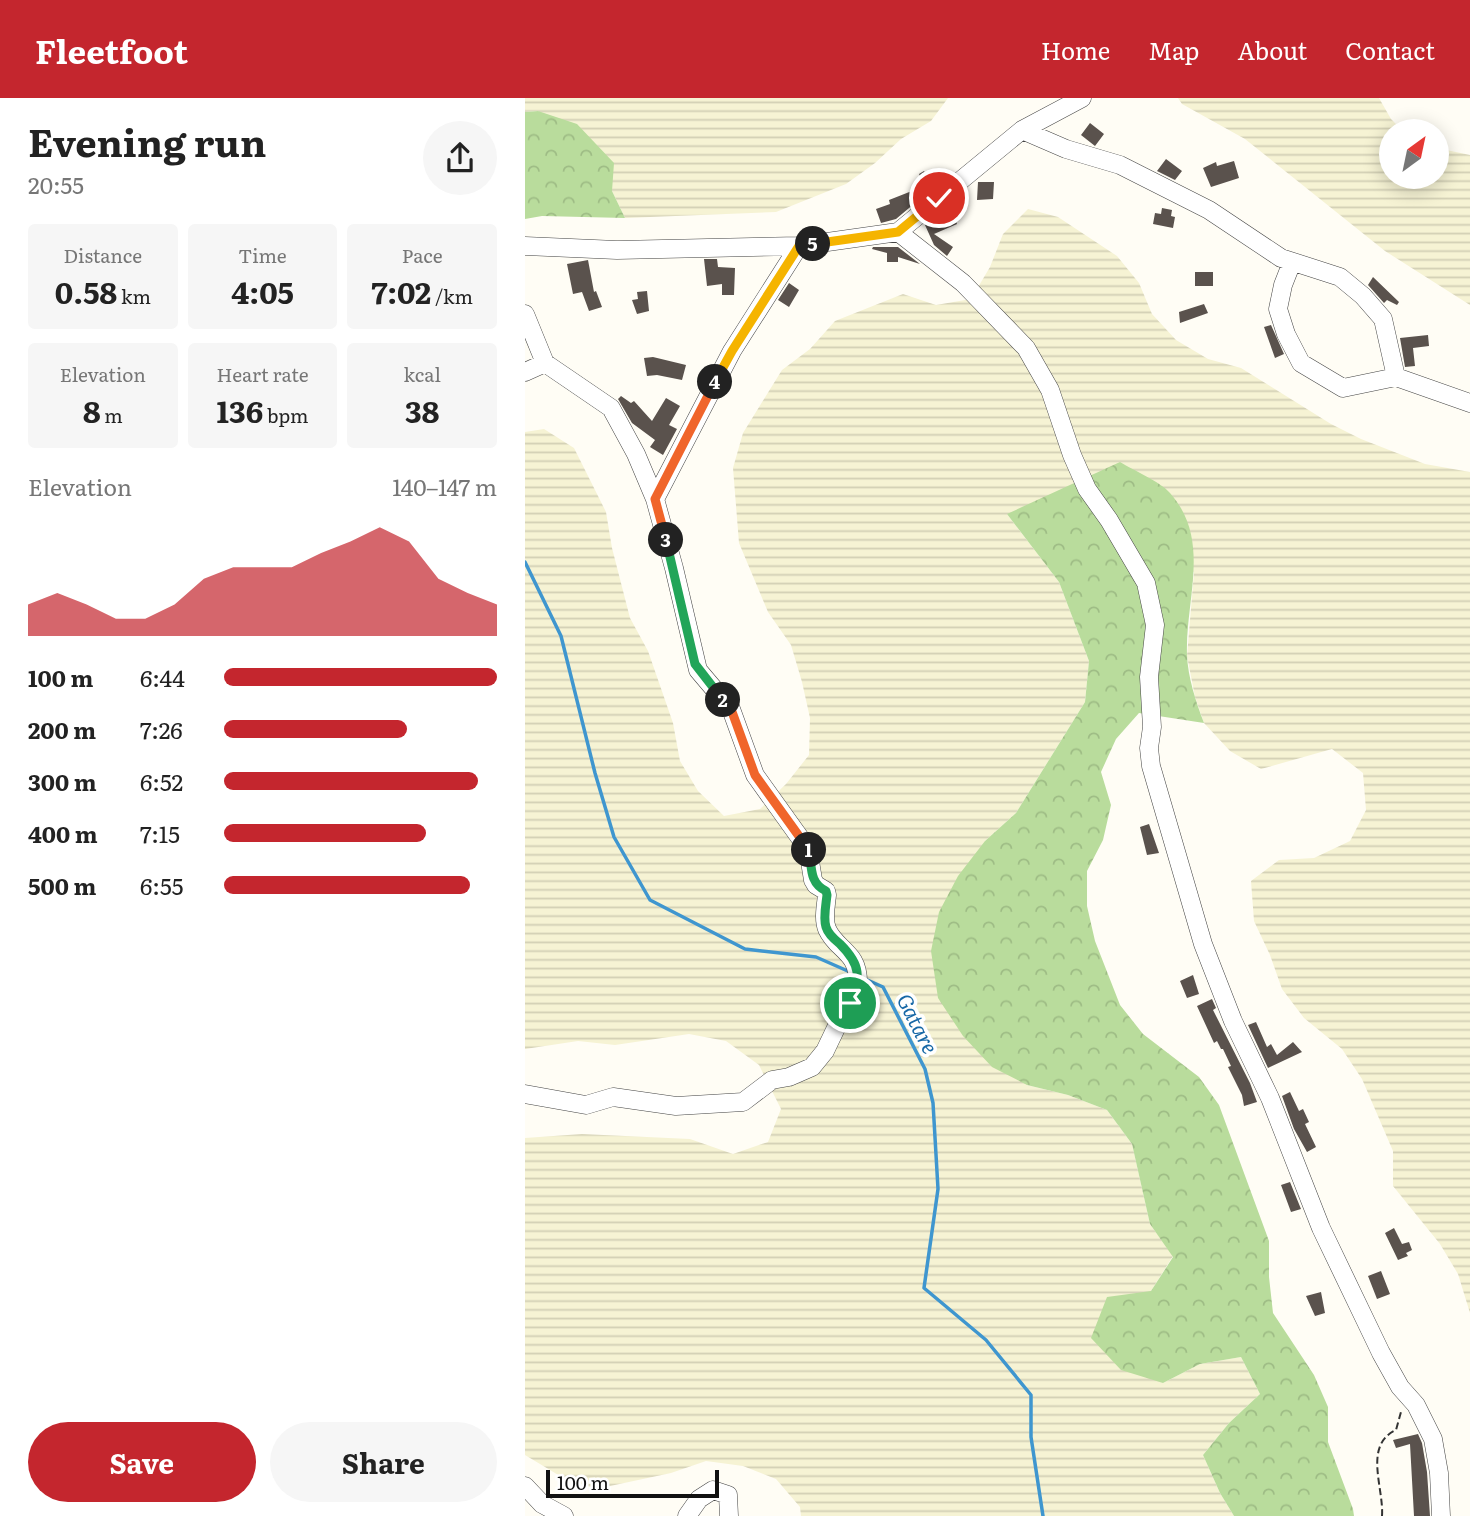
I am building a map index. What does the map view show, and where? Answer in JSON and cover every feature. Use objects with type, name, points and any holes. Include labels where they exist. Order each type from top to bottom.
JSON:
[{"type":"street","points":[[525,246],[618,250],[799,246],[898,232],[1022,130],[1082,98]]},
{"type":"street","points":[[1022,130],[1066,149],[1120,165],[1209,210],[1281,258],[1340,277],[1363,296],[1383,319],[1396,377]]},
{"type":"street","points":[[898,232],[963,283],[1025,348],[1050,390],[1087,489],[1109,520],[1146,583],[1155,625],[1149,677],[1151,766],[1203,944],[1233,1021],[1270,1098],[1321,1228],[1381,1353],[1400,1387],[1416,1405],[1433,1439],[1439,1473],[1441,1516]]},
{"type":"street","points":[[655,499],[732,351],[799,246]]},
{"type":"street","points":[[1292,262],[1278,309],[1286,334],[1301,363],[1343,388],[1396,377],[1470,402]]},
{"type":"street","points":[[525,314],[545,363],[611,408],[636,454],[655,499],[698,670],[731,709],[755,775],[808,849],[813,880],[827,895],[826,926],[829,933],[847,951],[858,970],[858,982],[825,1051],[812,1067],[789,1077],[772,1080],[743,1102],[676,1106],[613,1097],[586,1105],[525,1094]]},
{"type":"street","points":[[525,372],[545,363]]},
{"type":"street","points":[[525,1486],[542,1504],[564,1516]]},
{"type":"street","points":[[687,1516],[699,1499],[713,1490],[728,1495],[729,1516]]},
{"type":"path","points":[[1382,1516],[1378,1447],[1385,1435],[1396,1430],[1401,1415],[1400,1387]]},
{"type":"shaded area","points":[[525,98],[948,98],[931,121],[901,139],[875,163],[846,184],[776,212],[625,218],[612,191],[538,111],[525,112]]},
{"type":"shaded area","points":[[1178,98],[1379,98],[1391,119],[1379,119],[1379,189],[1449,189],[1449,151],[1470,155],[1470,305],[1385,251],[1245,139],[1182,104]]},
{"type":"shaded area","points":[[1028,209],[1058,217],[1117,256],[1139,283],[1152,314],[1176,340],[1208,359],[1241,368],[1331,424],[1361,439],[1425,464],[1470,472],[1470,1313],[1458,1274],[1440,1244],[1393,1186],[1393,1151],[1362,1079],[1342,1049],[1304,1018],[1282,989],[1254,921],[1251,881],[1279,860],[1314,858],[1350,841],[1366,810],[1363,773],[1332,749],[1261,769],[1230,751],[1204,723],[1195,697],[1187,656],[1194,572],[1007,514],[1059,582],[1089,661],[1085,702],[1016,813],[985,841],[1027,1085],[1068,1095],[1107,1110],[1132,1144],[1150,1224],[1173,1256],[1151,1291],[1163,1383],[1200,1364],[1241,1357],[1260,1394],[1229,1423],[1203,1455],[1234,1516],[801,1516],[800,1507],[776,1479],[743,1466],[706,1461],[671,1473],[596,1489],[560,1476],[525,1455],[525,1138],[582,1134],[690,1139],[733,1154],[768,1142],[781,1109],[759,1065],[726,1041],[689,1034],[615,1045],[578,1041],[525,1049],[525,432],[544,429],[574,448],[606,512],[630,618],[648,651],[673,723],[680,761],[698,791],[724,816],[760,809],[786,784],[809,755],[810,718],[791,645],[768,612],[739,543],[733,468],[743,433],[782,370],[810,349],[835,321],[903,294],[936,305],[971,299],[990,267],[1003,234]]},
{"type":"green space","points":[[538,111],[577,124],[614,163],[612,191],[625,218],[542,216],[525,219],[525,112]]},
{"type":"green space","points":[[1120,462],[1166,489],[1183,511],[1190,530],[1193,571],[1187,655],[1193,690],[1204,723],[1139,713],[1116,739],[1101,772],[1111,805],[1103,840],[1087,871],[1087,906],[1095,941],[1120,1005],[1143,1034],[1199,1077],[1219,1105],[1269,1241],[1273,1313],[1314,1375],[1328,1407],[1328,1442],[1354,1516],[1234,1516],[1203,1455],[1229,1423],[1260,1394],[1241,1357],[1200,1364],[1163,1383],[1121,1370],[1091,1338],[1107,1297],[1151,1291],[1173,1257],[1150,1224],[1132,1144],[1107,1110],[1068,1095],[1027,1085],[992,1067],[963,1036],[938,998],[931,951],[939,912],[958,876],[985,841],[1016,813],[1085,702],[1089,661],[1059,582],[1007,514]]},
{"type":"building","points":[[1090,123],[1104,134],[1095,146],[1081,135]]},
{"type":"building","points":[[1166,159],[1182,171],[1175,180],[1157,171]]},
{"type":"building","points":[[1234,161],[1239,178],[1211,187],[1203,168],[1216,162],[1217,166]]},
{"type":"building","points":[[924,171],[934,187],[896,219],[881,223],[876,209],[890,204],[889,200],[922,187],[919,174]]},
{"type":"building","points":[[978,182],[994,182],[993,199],[977,200]]},
{"type":"building","points":[[950,208],[957,224],[934,234],[953,247],[947,256],[934,245],[925,225],[938,217],[941,211]]},
{"type":"building","points":[[1162,208],[1172,210],[1171,216],[1175,217],[1173,228],[1153,224],[1155,213],[1161,214]]},
{"type":"building","points":[[898,247],[920,264],[898,257],[898,262],[887,262],[887,253],[872,249]]},
{"type":"building","points":[[704,259],[717,259],[718,267],[735,268],[734,295],[722,295],[722,284],[707,286]]},
{"type":"building","points":[[588,260],[594,292],[596,291],[602,307],[589,311],[582,292],[573,294],[567,264]]},
{"type":"building","points":[[1195,272],[1213,272],[1213,286],[1195,286]]},
{"type":"building","points":[[1373,277],[1399,302],[1397,305],[1387,300],[1384,303],[1368,285]]},
{"type":"building","points":[[789,283],[799,290],[789,307],[778,300]]},
{"type":"building","points":[[647,291],[649,311],[637,314],[632,300],[638,299],[637,292]]},
{"type":"building","points":[[1204,304],[1208,313],[1180,323],[1179,312]]},
{"type":"building","points":[[1271,325],[1284,354],[1275,358],[1264,327]]},
{"type":"building","points":[[1428,335],[1429,346],[1413,348],[1415,366],[1405,367],[1400,338]]},
{"type":"building","points":[[653,357],[686,365],[682,380],[657,375],[647,376],[644,358]]},
{"type":"building","points":[[621,396],[631,403],[634,401],[652,421],[666,398],[680,406],[669,425],[677,429],[663,455],[650,447],[655,440],[632,423],[618,399]]},
{"type":"building","points":[[1149,824],[1159,853],[1147,855],[1140,827]]},
{"type":"building","points":[[1193,975],[1199,994],[1187,998],[1180,981]]},
{"type":"building","points":[[1212,999],[1216,1008],[1213,1010],[1257,1102],[1244,1106],[1242,1095],[1228,1067],[1231,1066],[1223,1049],[1217,1041],[1214,1043],[1197,1006]]},
{"type":"building","points":[[1256,1022],[1267,1047],[1271,1044],[1277,1055],[1293,1042],[1302,1052],[1268,1068],[1248,1025]]},
{"type":"building","points":[[1290,1092],[1299,1111],[1303,1109],[1309,1122],[1305,1124],[1316,1147],[1307,1152],[1294,1129],[1282,1096]]},
{"type":"building","points":[[1290,1182],[1301,1209],[1291,1212],[1281,1185]]},
{"type":"building","points":[[1394,1228],[1402,1244],[1409,1242],[1412,1250],[1406,1253],[1408,1256],[1398,1260],[1385,1233]]},
{"type":"building","points":[[1381,1271],[1390,1294],[1377,1299],[1368,1276]]},
{"type":"building","points":[[1321,1292],[1325,1313],[1315,1316],[1306,1296]]},
{"type":"building","points":[[1418,1434],[1427,1472],[1430,1516],[1414,1516],[1410,1444],[1396,1448],[1393,1440]]},
{"type":"waterway","name":"Gatare","points":[[525,562],[561,636],[614,837],[650,900],[745,949],[816,957],[850,972]]},
{"type":"waterway","name":"Gatare","points":[[863,978],[883,987],[925,1069],[933,1103],[938,1189],[924,1288],[986,1340],[1031,1395],[1031,1437],[1043,1516]]},
{"type":"route","points":[[850,1003],[858,982],[858,970],[847,951],[829,933],[826,926],[827,895],[813,880],[808,849],[755,775],[731,709],[695,664],[674,568],[655,499],[732,351],[799,246],[898,232],[939,198]]}]
